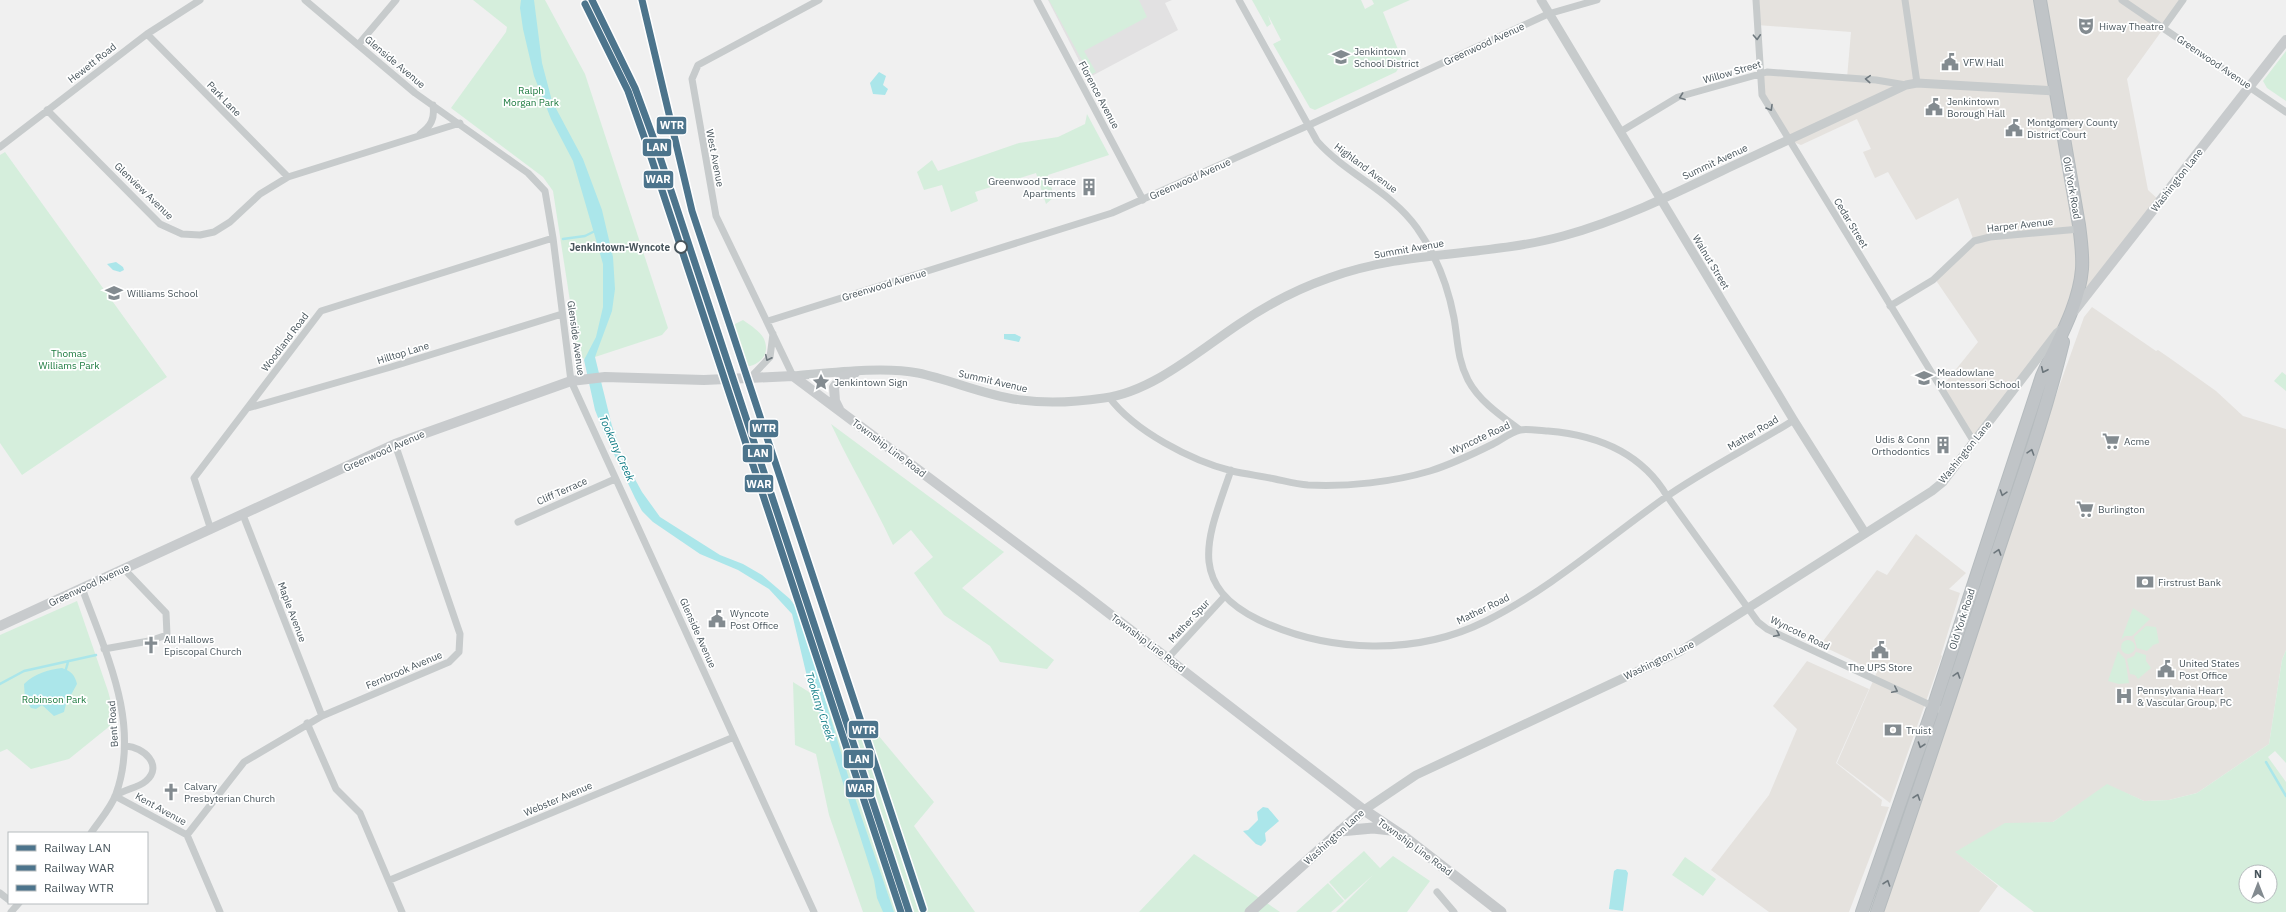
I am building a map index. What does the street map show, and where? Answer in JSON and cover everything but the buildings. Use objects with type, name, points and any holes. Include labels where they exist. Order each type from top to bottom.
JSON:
[{"type":"highway","name":"Old York Road","points":[[1862,912],[1933,708],[2042,376],[2066,323],[2079,288],[2082,269],[2080,229],[2040,0]]},
{"type":"highway","name":"Old York Road","points":[[1877,912],[1945,712],[2054,379],[2065,336],[2066,323]]},
{"type":"highway","points":[[1895,819],[1907,825]]},
{"type":"main road","name":"Washington Lane","points":[[2066,323],[2286,40]]},
{"type":"main road","points":[[840,411],[835,401],[834,387],[842,377],[855,372]]},
{"type":"main road","name":"Greenwood Avenue","points":[[0,626],[395,444],[571,381],[605,378],[704,380],[793,376]]},
{"type":"main road","name":"Township Line Road","points":[[793,376],[1168,658],[1364,810],[1394,830],[1501,912]]},
{"type":"main road","name":"Washington Lane","points":[[1250,912],[1364,810]]},
{"type":"main road","points":[[1340,831],[1373,828],[1394,830]]},
{"type":"street","name":"Hewett Road","points":[[0,147],[146,34],[200,0]]},
{"type":"street","name":"Glenside Avenue","points":[[304,0],[415,93],[528,173],[540,185],[548,199],[571,381],[814,912]]},
{"type":"street","points":[[358,45],[396,0]]},
{"type":"street","name":"West Avenue","points":[[793,376],[768,321],[716,216],[692,78],[698,65],[819,0]]},
{"type":"street","name":"Florence Avenue","points":[[1037,0],[1143,200]]},
{"type":"street","name":"Highland Avenue","points":[[1239,0],[1307,126],[1332,158],[1369,183],[1401,209],[1417,228],[1432,254],[1447,291],[1454,319],[1458,354],[1468,380],[1480,396],[1520,430]]},
{"type":"street","name":"Walnut Street","points":[[1541,0],[1660,200],[1794,420],[1865,533]]},
{"type":"street","name":"Greenwood Avenue","points":[[768,321],[1106,215],[1143,200],[1307,126],[1548,14],[1597,0]]},
{"type":"street","name":"Cedar Street","points":[[1756,0],[1759,74],[1762,95],[1788,140],[1974,442]]},
{"type":"street","points":[[1905,0],[1917,83]]},
{"type":"street","name":"Greenwood Avenue","points":[[2122,0],[2286,112]]},
{"type":"street","points":[[2163,28],[2183,0]]},
{"type":"street","name":"Park Lane","points":[[146,34],[288,177]]},
{"type":"street","name":"Willow Street","points":[[1620,132],[1678,97],[1766,72],[1876,80],[1906,85]]},
{"type":"street","name":"Summit Avenue","points":[[793,376],[883,370],[916,372],[1020,400],[1058,403],[1109,398],[1152,382],[1191,358],[1240,323],[1294,292],[1342,274],[1432,254],[1499,249],[1539,242],[1599,226],[1660,200],[1906,85],[1917,83],[2056,91]]},
{"type":"street","name":"Glenview Avenue","points":[[416,137],[432,122],[434,113],[432,105]]},
{"type":"street","name":"Glenview Avenue","points":[[46,110],[160,224],[177,232],[200,235],[214,232],[230,222],[260,194],[288,177],[460,124]]},
{"type":"street","name":"Harper Avenue","points":[[1890,306],[1933,280],[1974,241],[1990,237],[2080,229]]},
{"type":"street","name":"Woodland Road","points":[[211,530],[194,478],[321,311],[553,238]]},
{"type":"street","name":"Hilltop Lane","points":[[248,408],[391,367],[562,314]]},
{"type":"street","name":"Washington Lane","points":[[1364,810],[1416,775],[1679,652],[1748,610],[1932,491],[1942,482],[1974,442],[2066,323]]},
{"type":"street","points":[[751,377],[770,357],[773,334]]},
{"type":"street","name":"Wyncote Road","points":[[1109,398],[1116,408],[1162,440],[1186,453],[1231,470],[1308,485],[1346,484],[1394,479],[1430,471],[1520,430],[1578,435],[1593,438],[1614,446],[1633,457],[1648,470],[1660,484],[1667,496],[1758,622],[1767,629],[1933,708],[1945,712]]},
{"type":"street","name":"Mather Road","points":[[1231,470],[1210,535],[1207,553],[1210,572],[1224,597],[1257,618],[1276,627],[1331,643],[1352,646],[1392,646],[1433,640],[1485,622],[1514,606],[1667,496],[1794,420]]},
{"type":"street","name":"Fernbrook Avenue","points":[[187,835],[244,762],[307,723],[449,662],[459,652],[460,634],[395,444]]},
{"type":"street","name":"Cliff Terrace","points":[[518,522],[615,479]]},
{"type":"street","name":"Maple Avenue","points":[[243,515],[322,716]]},
{"type":"street","points":[[104,648],[150,641],[167,635],[166,613],[124,569]]},
{"type":"street","name":"Bent Road","points":[[82,588],[120,694],[126,746],[116,796],[92,832]]},
{"type":"street","name":"Mather Spur","points":[[1168,658],[1224,597]]},
{"type":"street","points":[[307,723],[336,789],[360,813],[390,880],[402,912]]},
{"type":"street","name":"Webster Avenue","points":[[390,880],[734,737]]},
{"type":"street","points":[[116,796],[142,784],[152,773],[151,758],[147,754],[132,746],[126,746]]},
{"type":"street","name":"Kent Avenue","points":[[116,796],[187,835],[220,912]]},
{"type":"street","points":[[1437,892],[1454,912]]},
{"type":"street","points":[[0,893],[8,899]]},
{"type":"street","points":[[11,912],[16,904]]},
{"type":"shaded area","points":[[1048,0],[1172,0],[1165,3],[1178,30],[1088,78]]},
{"type":"shaded area","points":[[1756,0],[2184,0],[2127,79],[2148,190],[2160,201],[1974,442],[1940,389],[1978,342],[1935,279],[1974,241],[1958,198],[1916,220],[1888,172],[1875,178],[1863,152],[1871,149],[1857,119],[1801,145],[1788,140],[1762,95],[1759,73],[1847,78],[1851,32],[1757,25]]},
{"type":"shaded area","points":[[2092,307],[2156,351],[2158,350],[2216,391],[2243,416],[2286,429],[2286,650],[2282,660],[2269,744],[2197,793],[2169,800],[2144,801],[2107,785],[2053,822],[2005,824],[1956,852],[1998,886],[1979,912],[1877,912],[1971,633],[2084,317]]},
{"type":"shaded area","points":[[1916,534],[1966,573],[1949,589],[1960,593],[1941,655],[1942,656],[1890,803],[1837,763],[1877,672],[1820,645],[1877,570],[1887,575]]},
{"type":"shaded area","points":[[1807,661],[1869,689],[1836,763],[1882,800],[1881,806],[1889,807],[1849,912],[1769,912],[1711,870],[1769,795],[1797,729],[1773,706]]},
{"type":"green space","name":"Ralph Morgan Park","points":[[473,0],[545,0],[585,74],[668,328],[662,335],[595,357],[584,359],[578,353],[553,191],[543,177],[451,108],[506,32],[507,27]]},
{"type":"green space","points":[[1049,0],[1139,0],[1147,17],[1084,51],[1096,72],[1090,75]]},
{"type":"green space","name":"Jenkintown School District","points":[[1252,0],[1361,0],[1365,9],[1374,4],[1372,0],[1410,0],[1383,12],[1403,62],[1396,72],[1315,110],[1310,108],[1273,44],[1281,40],[1268,15],[1271,24],[1267,27]]},
{"type":"green space","points":[[2286,51],[2286,101],[2267,88],[2263,81]]},
{"type":"green space","points":[[1087,114],[1109,155],[1048,175],[1054,197],[1046,204],[1036,173],[975,192],[978,201],[951,212],[942,185],[924,190],[917,172],[932,160],[938,171],[1019,143],[1058,137],[1085,124]]},
{"type":"green space","name":"Thomas Williams Park","points":[[5,152],[167,377],[22,475],[0,443],[0,155]]},
{"type":"green space","points":[[743,320],[760,333],[766,345],[765,355],[759,362],[744,367],[731,326]]},
{"type":"green space","points":[[2282,372],[2286,375],[2286,391],[2274,381]]},
{"type":"green space","points":[[831,424],[1004,552],[962,588],[1054,660],[1047,669],[1000,662],[990,646],[944,615],[914,573],[933,557],[911,530],[893,545]]},
{"type":"green space","name":"Robinson Park","points":[[77,601],[108,691],[116,721],[69,759],[31,769],[7,749],[0,752],[0,635]]},
{"type":"green space","points":[[2133,608],[2150,619],[2132,636],[2125,636],[2121,640]]},
{"type":"green space","points":[[2146,626],[2156,627],[2159,643],[2153,645],[2147,651],[2137,648],[2134,637]]},
{"type":"green space","points":[[2125,640],[2131,640],[2135,644],[2135,650],[2131,654],[2125,654],[2121,650],[2121,644]]},
{"type":"green space","points":[[2286,650],[2286,763],[2275,751],[2268,757],[2286,782],[2286,912],[2034,912],[1955,852],[2005,823],[2053,822],[2107,784],[2144,801],[2169,800],[2197,793],[2269,744],[2282,660]]},
{"type":"green space","points":[[2118,651],[2125,659],[2129,683],[2119,684],[2108,681]]},
{"type":"green space","points":[[2136,652],[2146,655],[2146,661],[2151,668],[2138,679],[2135,675],[2130,674],[2127,659],[2134,656]]},
{"type":"green space","points":[[793,682],[878,735],[934,802],[914,826],[975,912],[863,912],[829,815],[816,754],[795,745]]},
{"type":"green space","points":[[1364,851],[1380,868],[1393,856],[1430,881],[1407,912],[1336,912],[1373,875],[1345,900],[1329,882]]},
{"type":"green space","points":[[1194,854],[1280,912],[1139,912]]},
{"type":"green space","points":[[1685,857],[1716,879],[1703,896],[1672,875]]},
{"type":"green space","points":[[1328,883],[1344,901],[1331,912],[1296,912]]},
{"type":"water","name":"Tookany Creek","points":[[521,0],[534,0],[542,63],[552,101],[583,159],[602,210],[613,257],[615,289],[612,311],[595,357],[612,426],[624,459],[642,492],[660,517],[720,555],[743,564],[762,575],[790,599],[798,610],[853,792],[894,912],[883,912],[877,898],[874,880],[828,736],[809,685],[792,614],[769,589],[738,570],[700,554],[653,522],[642,511],[604,433],[595,410],[584,360],[596,337],[603,307],[603,264],[573,161],[551,119],[534,76],[523,29],[520,8]]},
{"type":"water","points":[[879,72],[886,76],[883,85],[888,89],[885,95],[873,94],[870,83]]},
{"type":"water","points":[[116,262],[123,267],[124,270],[120,272],[113,270],[107,264]]},
{"type":"water","points":[[1004,334],[1015,334],[1021,337],[1019,342],[1004,339]]},
{"type":"water","points":[[62,668],[68,670],[72,674],[77,684],[66,704],[64,712],[54,716],[42,705],[36,709],[31,708],[25,699],[24,684],[28,680],[42,673]]},
{"type":"water","points":[[1263,807],[1268,808],[1279,821],[1265,833],[1266,841],[1261,846],[1256,844],[1243,831],[1248,830],[1258,820],[1257,812]]},
{"type":"water","points":[[1617,869],[1626,870],[1628,873],[1623,911],[1609,909],[1614,871]]},
{"type":"waterway","points":[[563,239],[585,236],[597,230]]},
{"type":"waterway","points":[[0,684],[24,671],[96,655]]},
{"type":"waterway","points":[[66,669],[68,662]]},
{"type":"waterway","points":[[2266,762],[2286,796]]},
{"type":"rail line","name":"LAN","points":[[592,0],[635,88],[656,145],[909,912]]},
{"type":"rail line","name":"WTR","points":[[642,0],[692,211],[923,909]]},
{"type":"rail line","name":"WAR","points":[[585,4],[628,91],[648,148],[901,912]]},
{"type":"place","name":"Hiway Theatre","points":[[2086,26]]},
{"type":"place","name":"Jenkintown School District","points":[[1341,57]]},
{"type":"place","name":"VFW Hall","points":[[1950,62]]},
{"type":"place","name":"Jenkintown Borough Hall","points":[[1934,107]]},
{"type":"place","name":"Montgomery County District Court","points":[[2014,128]]},
{"type":"place","name":"Greenwood Terrace Apartments","points":[[1089,187]]},
{"type":"place","name":"Jenkintown-Wyncote","points":[[681,247]]},
{"type":"place","name":"Williams School","points":[[114,293]]},
{"type":"place","name":"Meadowlane Montessori School","points":[[1924,378]]},
{"type":"place","name":"Jenkintown Sign","points":[[821,382]]},
{"type":"place","name":"Acme","points":[[2111,441]]},
{"type":"place","name":"Udis & Conn Orthodontics","points":[[1943,445]]},
{"type":"place","name":"Burlington","points":[[2085,509]]},
{"type":"place","name":"Firstrust Bank","points":[[2145,582]]},
{"type":"place","name":"Wyncote Post Office","points":[[717,619]]},
{"type":"place","name":"All Hallows Episcopal Church","points":[[151,645]]},
{"type":"place","name":"The UPS Store","points":[[1880,650]]},
{"type":"place","name":"United States Post Office","points":[[2166,669]]},
{"type":"place","name":"Pennsylvania Heart & Vascular Group, PC","points":[[2124,696]]},
{"type":"place","name":"Truist","points":[[1893,730]]},
{"type":"place","name":"Calvary Presbyterian Church","points":[[171,792]]}]
